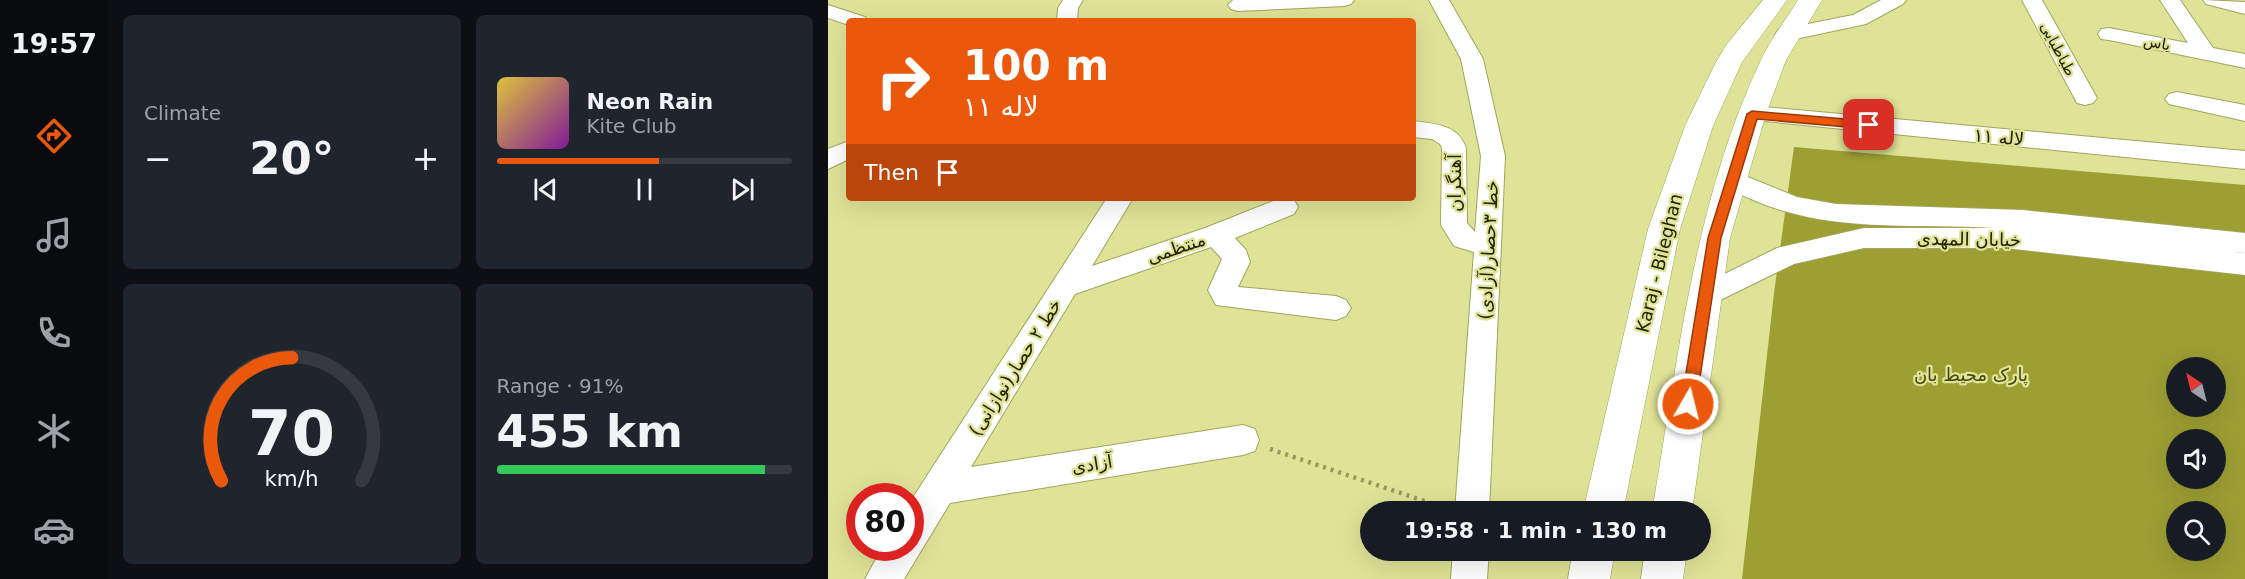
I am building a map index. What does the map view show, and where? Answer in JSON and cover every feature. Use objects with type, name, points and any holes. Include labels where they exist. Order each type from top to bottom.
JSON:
[{"type":"highway","name":"Karaj - Bileghan","points":[[1605,501],[1664,229],[1699,126],[1724,73],[1736,49],[1775,0]]},
{"type":"highway","points":[[1674,501],[1714,238],[1752,114],[1773,60],[1786,35],[1810,0]]},
{"type":"highway","points":[[1664,229],[1714,238]]},
{"type":"highway","points":[[1590,579],[1592,561]]},
{"type":"highway","points":[[1662,579],[1664,561]]},
{"type":"street","points":[[1066,18],[1068,8],[1073,0]]},
{"type":"street","points":[[1236,9],[1344,0]]},
{"type":"street","name":"خط ۳حصار(آزادی)","points":[[1439,0],[1472,59],[1493,156],[1473,501]]},
{"type":"street","points":[[1786,35],[1859,20],[1896,0]]},
{"type":"street","name":"طباطبایی","points":[[2032,0],[2085,98]]},
{"type":"street","name":"یاس","points":[[2170,0],[2205,52]]},
{"type":"street","points":[[2213,0],[2244,5]]},
{"type":"street","points":[[828,11],[849,18]]},
{"type":"street","name":"یاس","points":[[2109,34],[2245,61]]},
{"type":"street","points":[[2177,99],[2245,114]]},
{"type":"street","name":"لاله ۱۱","points":[[1752,114],[2245,160]]},
{"type":"street","name":"آهنگران","points":[[1416,129],[1437,132],[1451,139],[1455,148],[1454,225],[1464,239],[1488,246]]},
{"type":"street","points":[[828,160],[846,151]]},
{"type":"street","name":"خیابان المهدی","points":[[1733,180],[1772,198],[1861,227],[2006,237],[2245,264]]},
{"type":"street","name":"خط ۲ حصار(نوازانی)","points":[[924,513],[1118,201]]},
{"type":"street","name":"منتظمی","points":[[1065,286],[1215,235],[1285,207]]},
{"type":"street","name":"خیابان المهدی","points":[[1704,297],[1787,255],[1861,227],[1988,217],[2110,226],[2245,243]]},
{"type":"street","points":[[1215,235],[1233,252],[1237,265],[1224,283],[1222,290],[1226,297],[1336,308]]},
{"type":"street","name":"آزادی","points":[[940,488],[1243,440]]},
{"type":"street","points":[[883,579],[895,561]]},
{"type":"street","points":[[1470,579],[1471,561]]},
{"type":"path","points":[[1243,440],[1422,501]]},
{"type":"green space","name":"پارک محیط بان","points":[[1794,147],[2245,185],[2245,579],[1742,579],[1774,293]]},
{"type":"route","points":[[1688,404],[1714,238],[1752,114],[1869,125]]}]
